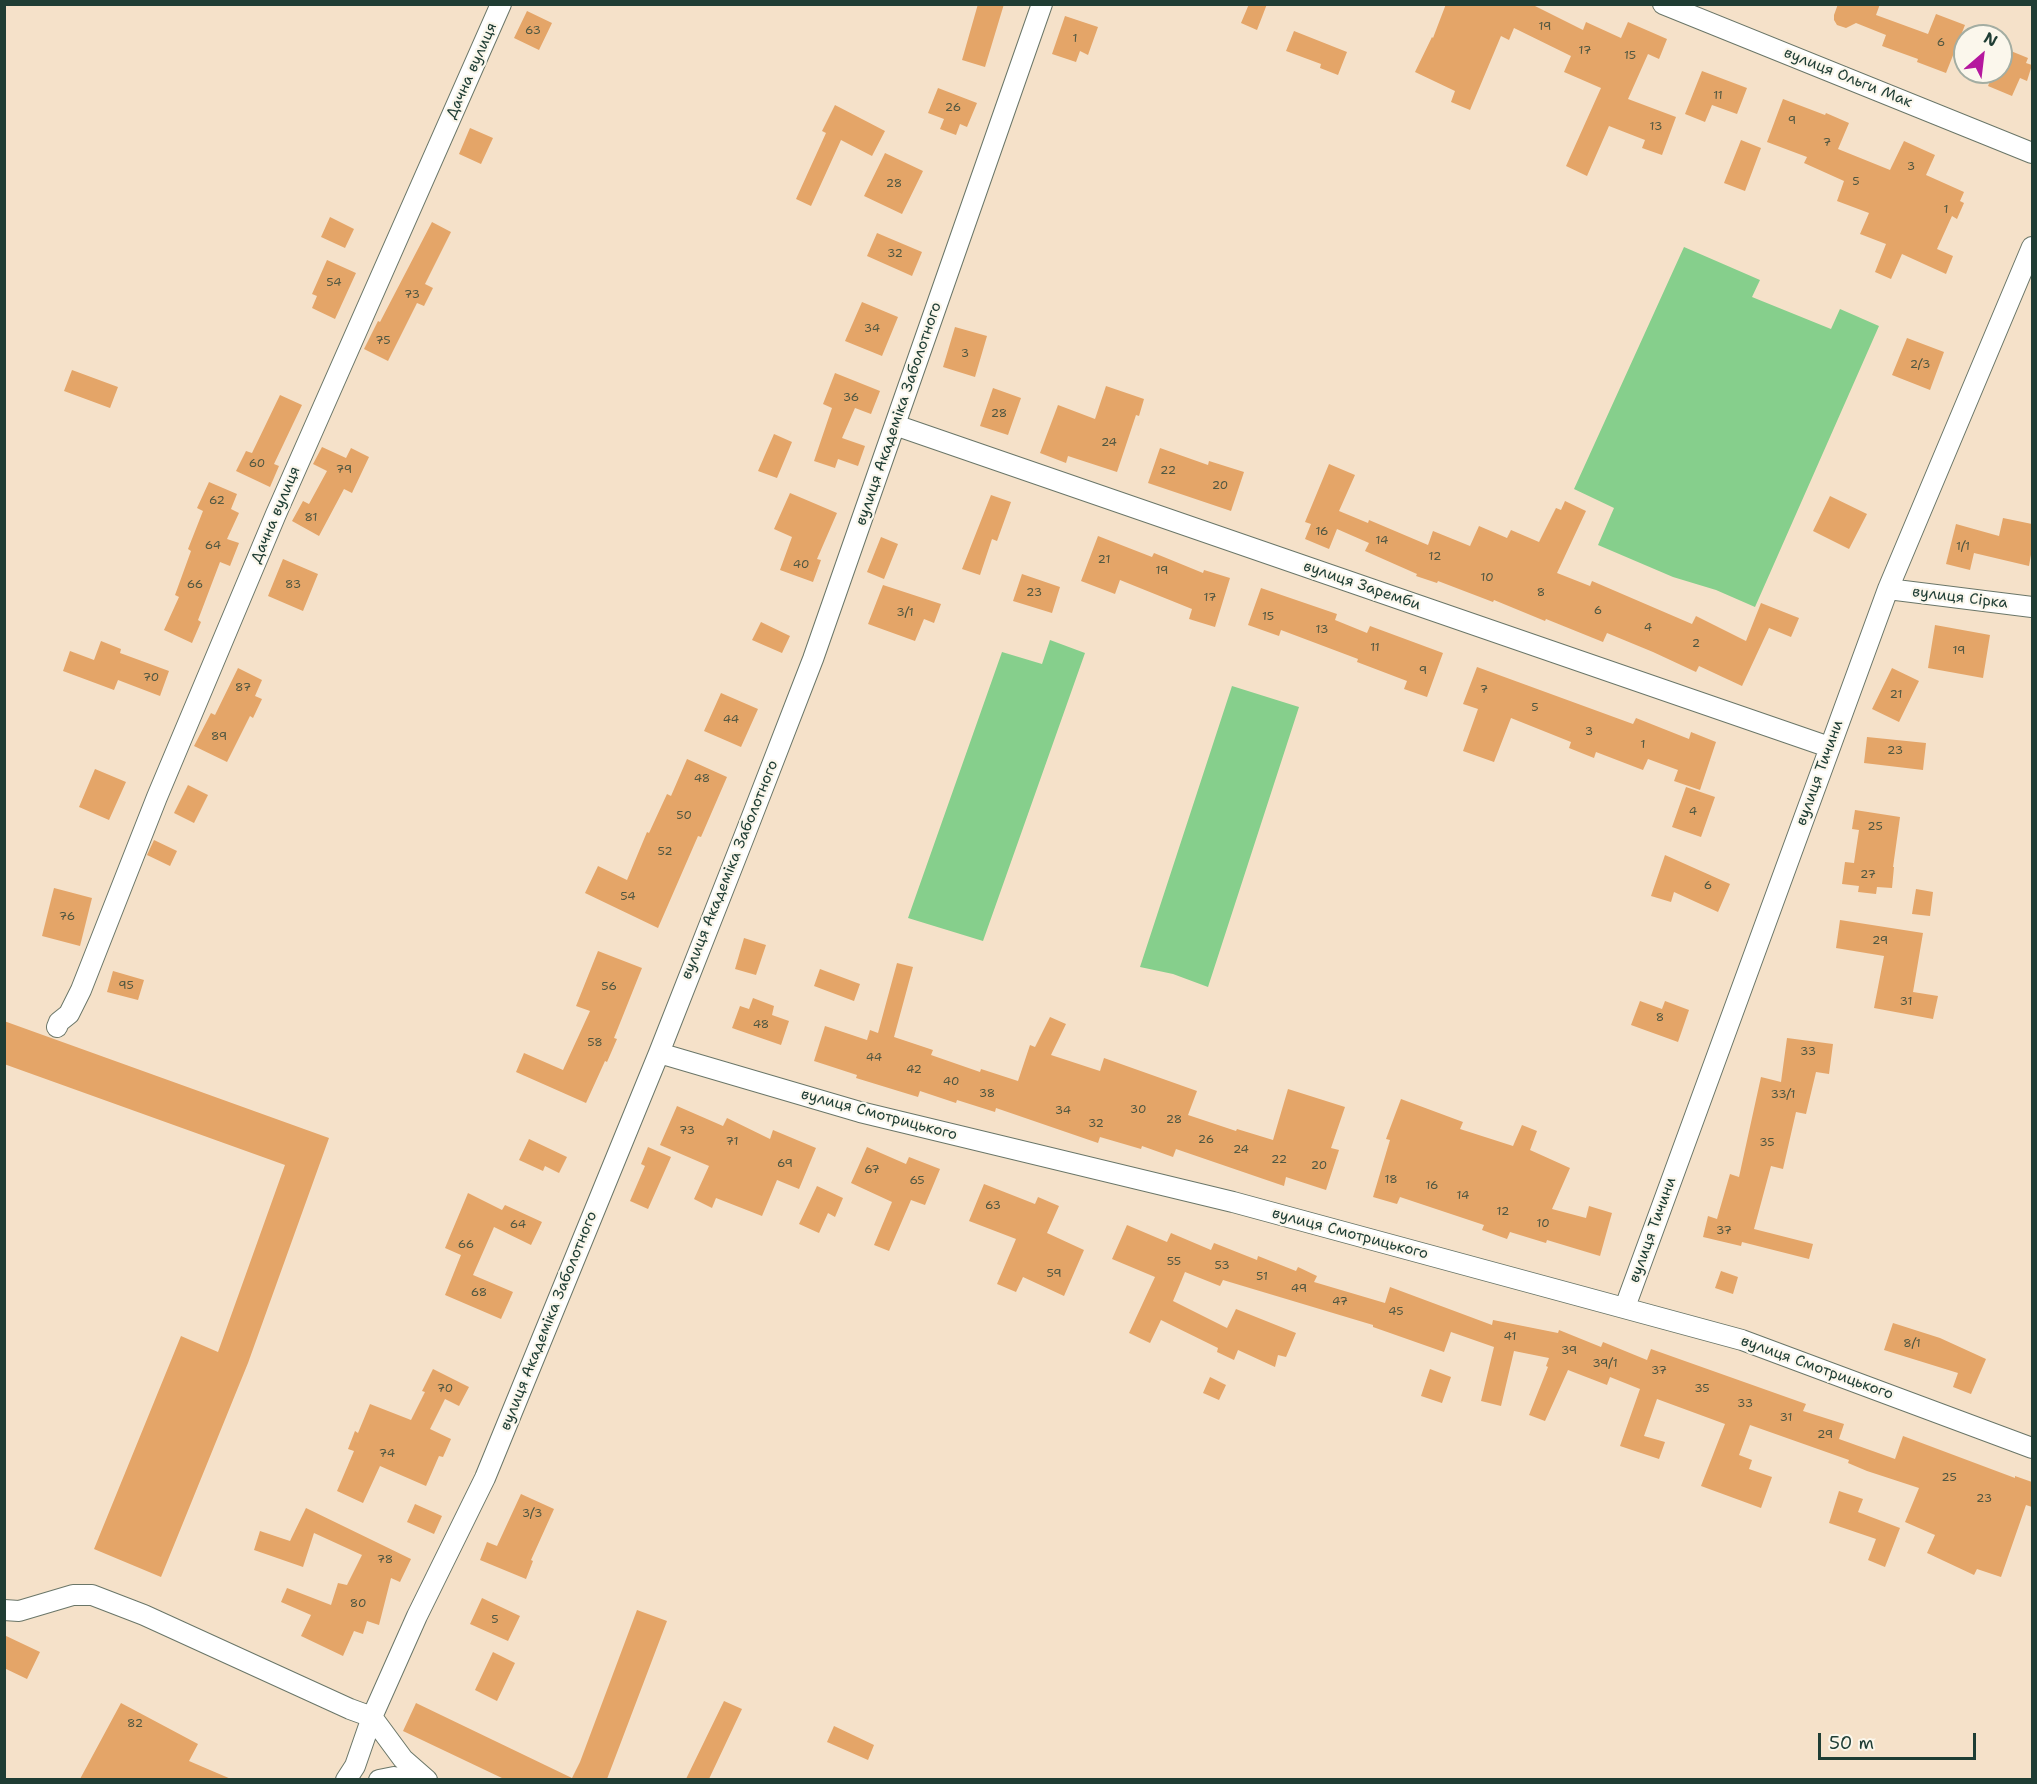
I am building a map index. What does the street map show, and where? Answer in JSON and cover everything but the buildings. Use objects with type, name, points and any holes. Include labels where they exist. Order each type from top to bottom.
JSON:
[{"type":"street","name":"Дачна вулиця","points":[[57,1027],[69,1014],[81,990],[157,797],[276,514],[501,4]]},
{"type":"street","name":"вулиця Академіка Заболотного","points":[[345,1779],[355,1766],[372,1717],[417,1616],[485,1479],[659,1053],[813,659],[1042,4]]},
{"type":"street","name":"вулиця Ольги Мак","points":[[1663,4],[2032,153]]},
{"type":"street","name":"вулиця Тичини","points":[[1625,1307],[1888,589],[2032,247]]},
{"type":"street","name":"вулиця Заремби","points":[[895,425],[1829,747]]},
{"type":"street","name":"вулиця Сірка","points":[[1888,589],[2032,607]]},
{"type":"street","name":"вулиця Смотрицького","points":[[659,1053],[860,1112],[1233,1202],[1742,1340],[2032,1448]]},
{"type":"street","points":[[4,1610],[19,1611],[73,1595],[92,1595],[144,1615],[372,1717],[404,1759],[427,1779]]},
{"type":"street","points":[[379,1779],[412,1779]]},
{"type":"green space","points":[[1684,247],[1760,280],[1752,297],[1831,329],[1840,309],[1879,326],[1755,607],[1716,590],[1673,577],[1598,545],[1614,508],[1574,489]]},
{"type":"green space","points":[[1050,640],[1085,653],[983,941],[908,918],[1002,652],[1042,664]]},
{"type":"green space","points":[[1232,686],[1299,707],[1208,987],[1173,974],[1140,967]]}]
